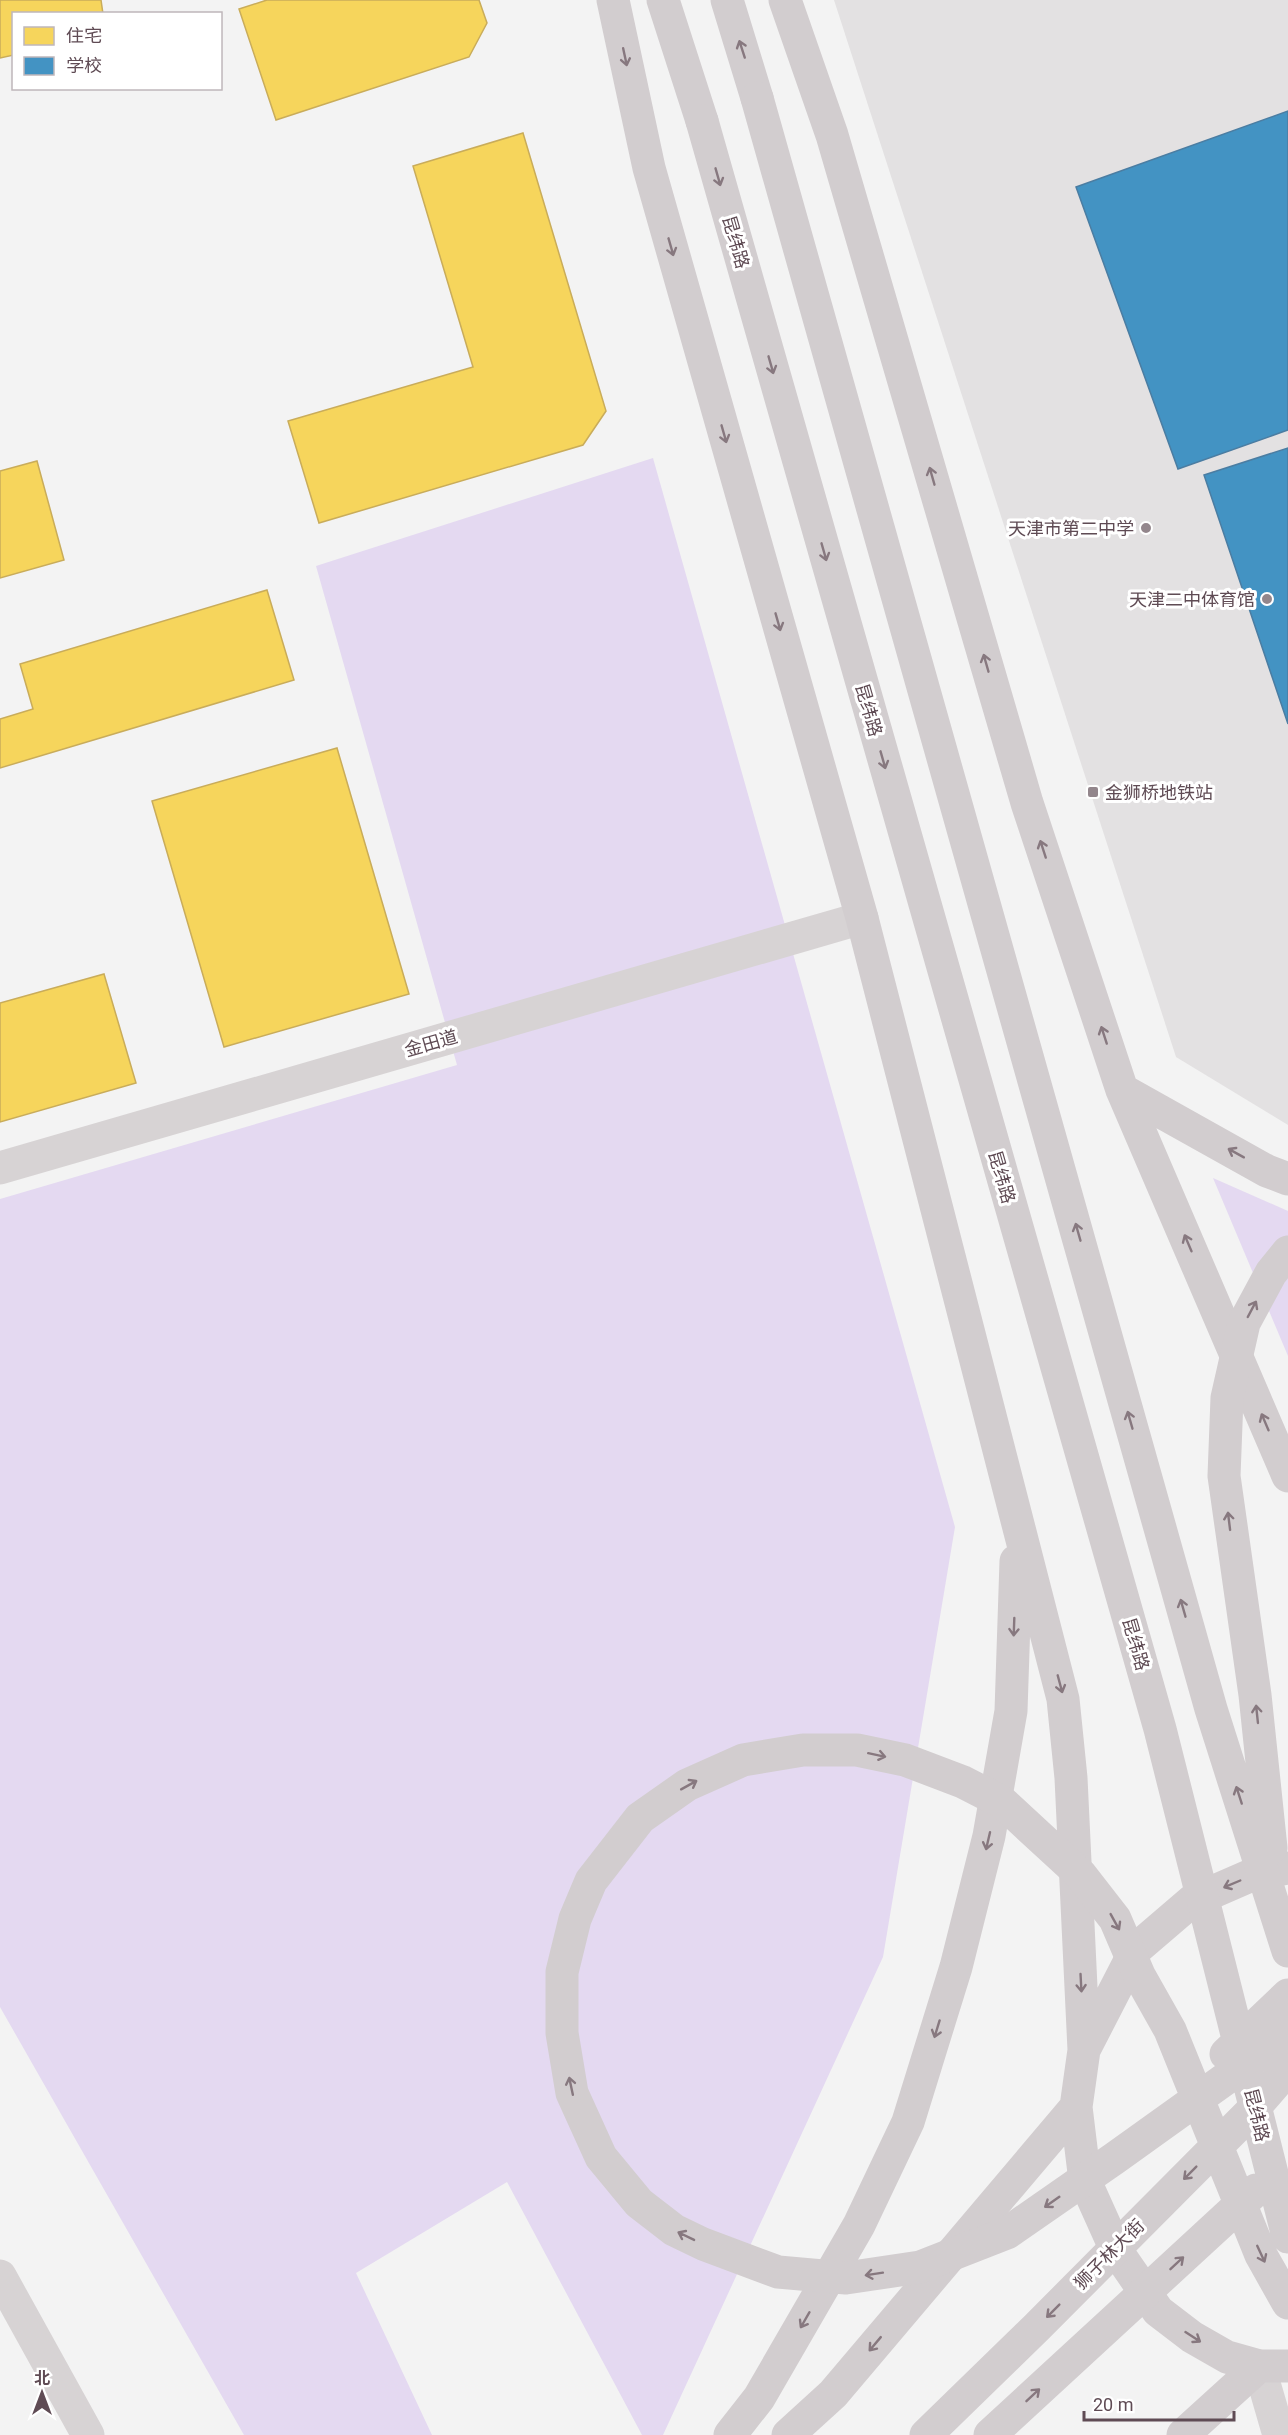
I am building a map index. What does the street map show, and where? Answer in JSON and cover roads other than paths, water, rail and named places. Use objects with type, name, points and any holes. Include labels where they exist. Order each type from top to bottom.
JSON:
[{"type":"main road","points":[[613,0],[649,168],[862,918],[1017,1526],[1064,1699],[1071,1778],[1084,2050],[1076,2107],[1085,2181],[1116,2250],[1158,2311],[1192,2337],[1227,2356],[1274,2366]]},
{"type":"main road","name":"昆纬路","points":[[663,0],[702,121],[1160,1729],[1288,2237]]},
{"type":"main road","points":[[727,0],[758,98],[1211,1709],[1288,1950]]},
{"type":"main road","points":[[785,0],[832,135],[1027,803],[1122,1090],[1288,1476]]},
{"type":"main road","points":[[1122,1090],[1267,1171],[1288,1179]]},
{"type":"main road","points":[[1279,1918],[1255,1695],[1224,1476],[1227,1398],[1244,1323],[1271,1273],[1288,1252]]},
{"type":"main road","points":[[730,2435],[759,2398],[859,2225],[909,2122],[956,1967],[989,1836],[1011,1711],[1017,1526]]},
{"type":"main road","points":[[1288,2034],[1115,2158],[1007,2233],[920,2267],[846,2278],[778,2272],[703,2244],[674,2230],[639,2203],[601,2157],[572,2093],[562,2033],[562,1972],[575,1918],[591,1881],[640,1818],[687,1785],[742,1760],[803,1750],[857,1750],[905,1760],[963,1782],[1002,1802],[1080,1874],[1115,1919],[1139,1975],[1170,2030],[1261,2255],[1288,2303]]},
{"type":"main road","points":[[1084,2050],[1136,1949],[1192,1901],[1254,1874],[1288,1868]]},
{"type":"main road","points":[[1115,2158],[1288,1995]]},
{"type":"main road","name":"狮子林大街","points":[[926,2435],[1247,2116],[1288,2069]]},
{"type":"main road","points":[[788,2435],[833,2394],[1076,2107]]},
{"type":"main road","points":[[990,2435],[1288,2160]]},
{"type":"main road","points":[[1183,2435],[1274,2366]]},
{"type":"street","name":"金田道","points":[[0,1168],[862,918]]},
{"type":"street","points":[[0,2276],[88,2435]]},
{"type":"street","points":[[1274,2366],[1279,2435]]},
{"type":"place","name":"天津市第二中学","points":[[1146,528]]},
{"type":"place","name":"天津二中体育馆","points":[[1267,599]]},
{"type":"place","name":"金狮桥地铁站","points":[[1093,792]]}]
